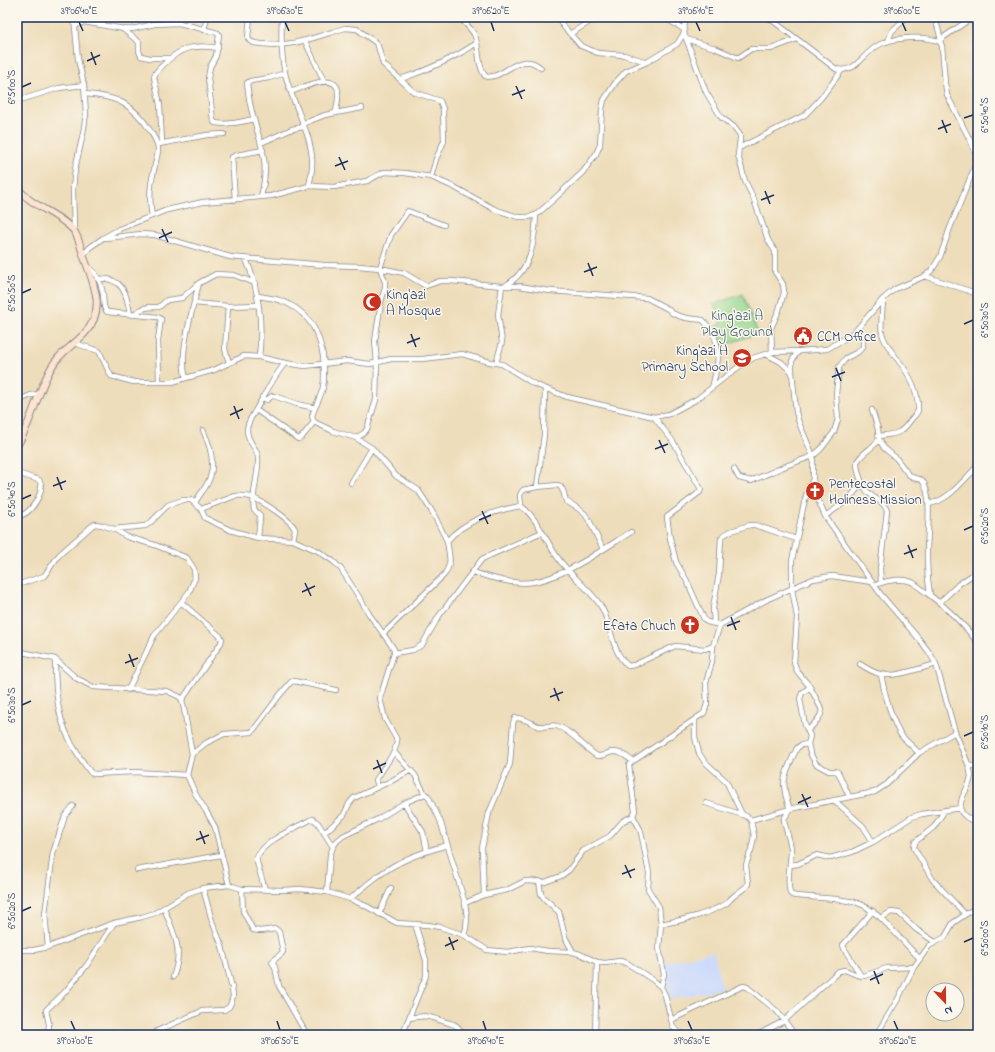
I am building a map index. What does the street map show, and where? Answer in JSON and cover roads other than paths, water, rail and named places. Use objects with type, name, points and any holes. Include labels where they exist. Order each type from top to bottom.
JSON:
[{"type":"street","points":[[17,446],[25,433],[39,394],[52,366],[64,351],[91,326],[97,308],[97,297],[74,231],[73,189],[75,169],[86,118],[84,85],[78,59],[74,17]]},
{"type":"street","points":[[204,30],[207,17]]},
{"type":"street","points":[[250,17],[248,37],[250,41],[264,44],[282,45],[305,41],[345,28],[357,29],[375,42],[378,46],[383,64],[414,92],[438,100],[442,106],[444,141],[436,159],[431,177]]},
{"type":"street","points":[[282,17],[282,45],[285,73],[290,92],[308,139],[312,159],[312,172],[309,186]]},
{"type":"street","points":[[459,17],[473,33],[477,43],[483,75],[486,77],[495,75],[520,63],[526,62],[534,62],[541,68]]},
{"type":"street","points":[[561,17],[562,25],[581,46],[598,53],[624,55],[647,62]]},
{"type":"street","points":[[570,34],[597,17]]},
{"type":"street","points":[[664,17],[684,31]]},
{"type":"street","points":[[685,17],[684,31],[686,39],[703,87],[721,117],[738,131],[740,137],[738,155],[745,181],[753,197],[768,240],[774,247],[775,272],[782,281],[784,292],[779,310],[771,328],[772,352]]},
{"type":"street","points":[[768,17],[836,68],[842,70],[852,68],[877,46],[888,41],[916,37],[941,40],[973,17]]},
{"type":"street","points":[[74,343],[99,351],[110,374],[115,378],[134,382],[172,382],[214,370],[244,356],[301,366],[347,361],[370,364],[391,359],[423,359],[462,354],[502,364],[523,378],[545,389],[567,397],[654,417],[669,414],[697,399],[737,368],[753,358],[772,352],[827,349],[842,341],[857,329],[883,299],[895,289],[925,276],[932,270],[940,257],[975,166],[977,154],[947,95],[942,46],[935,17]]},
{"type":"street","points":[[888,41],[892,31],[903,18]]},
{"type":"street","points":[[75,26],[82,22],[86,22],[124,29],[175,23],[218,33],[218,48],[216,56],[210,67],[208,78],[214,122],[222,124],[237,123],[254,119]]},
{"type":"street","points":[[124,29],[139,42],[139,51],[141,56],[150,58],[170,58]]},
{"type":"street","points":[[83,256],[89,248],[119,229],[152,216],[187,205],[271,196],[309,186],[328,187],[365,181],[384,172],[405,172],[431,177],[454,187],[506,214],[518,217],[536,215],[583,172],[596,154],[600,145],[604,100],[616,82],[626,71],[647,62],[677,44],[684,31]]},
{"type":"street","points":[[686,39],[715,48],[738,58],[750,49],[771,49],[797,39]]},
{"type":"street","points":[[305,41],[324,81]]},
{"type":"street","points":[[401,79],[436,66],[477,43]]},
{"type":"street","points":[[152,216],[150,207],[151,187],[160,144],[160,105],[154,76],[157,70],[180,51],[192,46],[218,48]]},
{"type":"street","points":[[739,148],[805,115],[821,98],[842,70]]},
{"type":"street","points":[[261,196],[265,174],[263,150],[250,106],[248,82],[285,73]]},
{"type":"street","points":[[290,92],[324,81],[334,84],[337,87],[336,112]]},
{"type":"street","points":[[17,101],[59,88],[84,85]]},
{"type":"street","points":[[85,94],[103,95],[112,98],[132,109],[160,144]]},
{"type":"street","points":[[262,143],[325,115],[362,108]]},
{"type":"street","points":[[160,144],[207,135],[224,134]]},
{"type":"street","points":[[235,200],[232,157],[263,150]]},
{"type":"street","points":[[18,189],[74,231]]},
{"type":"street","points":[[356,438],[367,429],[376,400],[377,363],[374,341],[385,288],[385,282],[380,268],[391,235],[408,211],[444,225]]},
{"type":"street","points":[[502,286],[514,280],[528,261],[534,235],[536,215]]},
{"type":"street","points":[[103,238],[141,234],[155,235],[230,258],[380,268],[404,273],[426,286],[445,281],[519,286],[550,291],[647,298],[679,316],[703,320],[711,331],[718,347],[719,356],[712,388]]},
{"type":"street","points":[[246,259],[255,283],[257,296],[260,342],[259,358]]},
{"type":"street","points":[[87,266],[94,271],[98,280],[103,294],[105,311],[110,314],[158,317],[161,319],[158,340],[159,382]]},
{"type":"street","points":[[132,315],[144,308],[151,306],[159,307],[167,300],[182,298],[199,284],[216,274],[234,275],[255,283]]},
{"type":"street","points":[[925,276],[978,294]]},
{"type":"street","points":[[98,280],[108,280],[121,286],[132,315]]},
{"type":"street","points":[[186,378],[184,371],[184,358],[199,284]]},
{"type":"street","points":[[496,363],[502,342],[498,315],[502,286]]},
{"type":"street","points":[[257,296],[278,300],[291,305],[303,313],[313,324],[318,334],[324,363],[324,386],[312,416],[314,422],[356,438],[372,448],[396,476],[418,490],[447,541],[451,559],[449,567],[383,634]]},
{"type":"street","points":[[878,437],[891,435],[901,431],[918,411],[915,389],[911,379],[890,350],[882,334],[883,299]]},
{"type":"street","points":[[194,303],[228,306],[258,305]]},
{"type":"street","points":[[228,306],[225,349],[229,363]]},
{"type":"street","points":[[734,469],[739,478],[751,481],[813,456],[828,441],[834,432],[838,414],[836,394],[839,367],[846,358],[858,352],[863,347],[863,341],[857,329]]},
{"type":"street","points":[[800,351],[794,357],[792,372],[796,412],[813,456],[813,479],[816,495],[825,516],[873,584],[919,639],[936,664],[955,732],[969,766],[971,776],[962,798],[960,808],[966,817],[978,824]]},
{"type":"street","points":[[766,354],[781,362],[792,372]]},
{"type":"street","points":[[258,538],[260,515],[254,510],[253,498],[258,458],[256,451],[249,441],[247,429],[249,422],[271,381],[285,363]]},
{"type":"street","points":[[537,487],[544,435],[545,389]]},
{"type":"street","points":[[17,401],[31,395],[39,394]]},
{"type":"street","points":[[262,397],[267,400],[274,396],[297,404],[315,408]]},
{"type":"street","points":[[256,410],[298,439],[301,438],[314,422]]},
{"type":"street","points":[[872,410],[878,429],[878,437],[874,445],[862,454],[857,462],[866,491],[884,504],[887,511],[880,569],[881,583]]},
{"type":"street","points":[[654,417],[666,431],[686,466],[700,486],[700,492],[669,514],[667,520],[676,562],[687,581],[704,619],[707,622],[720,625]]},
{"type":"street","points":[[195,503],[208,481],[211,466],[211,451],[203,430]]},
{"type":"street","points":[[878,437],[884,448],[901,463],[908,474],[914,478],[920,478],[924,482],[928,504],[926,557],[930,595]]},
{"type":"street","points":[[351,483],[372,448]]},
{"type":"street","points":[[928,504],[938,502],[952,492],[978,466]]},
{"type":"street","points":[[17,473],[39,480],[41,482],[41,487],[31,508],[25,514],[17,516]]},
{"type":"street","points":[[808,730],[822,713],[822,710],[810,687],[797,671],[794,663],[797,617],[792,589],[792,561],[807,492],[813,479]]},
{"type":"street","points":[[825,516],[848,500],[862,482]]},
{"type":"street","points":[[603,549],[590,522],[580,509],[566,501],[560,486],[537,487],[526,489],[521,492],[521,506],[542,532],[556,557],[601,607],[609,625],[614,645],[628,666],[634,665],[675,646],[680,645],[702,649],[713,646]]},
{"type":"street","points":[[201,509],[235,496],[240,495],[253,498],[270,507],[291,522],[295,529],[294,540]]},
{"type":"street","points":[[114,529],[145,526],[172,503],[183,500],[191,500],[201,509],[203,514],[209,520],[230,530],[258,538],[294,540],[318,551],[336,564],[359,597],[374,623],[394,649],[380,698],[387,724],[396,738],[394,752],[376,780],[378,787]]},
{"type":"street","points":[[447,541],[459,530],[484,516],[521,506]]},
{"type":"street","points":[[17,584],[44,576],[59,556],[93,525],[102,525],[114,529],[127,537],[155,545],[187,558],[194,569],[195,578],[193,585],[182,603],[166,620],[154,636],[128,690]]},
{"type":"street","points":[[714,623],[714,599],[719,574],[721,538],[741,527],[755,525],[796,539]]},
{"type":"street","points":[[394,653],[413,650],[422,646],[439,616],[482,559],[542,532]]},
{"type":"street","points":[[473,572],[498,580],[526,583],[542,580],[568,570],[631,532]]},
{"type":"street","points":[[940,602],[959,584],[978,571]]},
{"type":"street","points":[[661,987],[664,974],[658,948],[661,924],[659,907],[647,886],[649,873],[640,829],[633,816],[635,806],[629,765],[704,713],[707,704],[706,683],[712,661],[713,646],[720,625],[768,599],[814,579],[832,576],[873,584],[891,580],[907,581],[912,582],[940,602],[968,630],[978,643]]},
{"type":"street","points":[[182,603],[222,639],[221,643],[182,700]]},
{"type":"street","points":[[17,651],[55,659],[76,678],[93,688],[168,691],[180,697],[182,700],[192,754],[187,775],[196,795],[215,827],[229,885]]},
{"type":"street","points":[[55,659],[55,685],[61,720],[68,738],[91,773],[134,772],[187,775]]},
{"type":"street","points":[[860,664],[871,672],[881,675],[910,671],[936,664]]},
{"type":"street","points":[[881,675],[886,698],[898,730],[902,737],[919,753]]},
{"type":"street","points":[[192,754],[206,743],[224,734],[252,732],[291,682],[294,681],[336,690]]},
{"type":"street","points":[[810,687],[802,693],[801,696],[805,724],[810,738],[808,744],[810,753],[816,764],[829,771],[838,772],[849,796]]},
{"type":"street","points":[[484,895],[482,848],[489,813],[510,764],[513,719],[519,718],[543,727],[556,726],[568,732],[597,756],[616,752],[623,754],[633,761]]},
{"type":"street","points":[[695,720],[695,737],[699,753],[704,761],[726,781],[742,814]]},
{"type":"street","points":[[751,820],[790,809],[875,792],[882,788],[919,753],[955,732]]},
{"type":"street","points":[[790,809],[785,795],[784,780],[797,748],[801,745],[808,744]]},
{"type":"street","points":[[394,752],[415,775],[440,820],[465,903],[467,917],[464,935]]},
{"type":"street","points":[[969,766],[978,766]]},
{"type":"street","points":[[324,833],[344,815],[349,804],[354,798],[411,770]]},
{"type":"street","points":[[327,892],[330,855],[333,846],[337,841],[343,836],[378,819],[404,803],[425,794]]},
{"type":"street","points":[[834,800],[863,826],[873,842]]},
{"type":"street","points":[[404,803],[423,832],[427,851]]},
{"type":"street","points":[[661,924],[678,921],[709,911],[728,902],[748,884],[746,864],[754,836],[751,820],[742,814],[706,803]]},
{"type":"street","points":[[48,947],[45,914],[53,852],[65,816],[73,806]]},
{"type":"street","points":[[790,865],[798,864],[817,855],[830,858],[845,854],[873,842],[912,817],[960,808]]},
{"type":"street","points":[[790,809],[784,819],[790,842],[790,865],[788,873],[789,888],[792,895],[854,902],[865,906],[881,918],[920,959]]},
{"type":"street","points":[[945,810],[934,827],[915,842],[914,848],[930,876],[965,914]]},
{"type":"street","points":[[465,903],[484,895],[507,890],[525,881],[545,882],[561,876],[569,870],[583,851],[610,836],[623,821],[633,816]]},
{"type":"street","points":[[265,890],[256,859],[263,849],[271,842],[310,820],[315,820],[333,846]]},
{"type":"street","points":[[350,898],[380,875],[398,864],[427,851],[447,845]]},
{"type":"street","points":[[137,870],[222,855]]},
{"type":"street","points":[[539,882],[541,894],[559,912],[565,937],[574,952]]},
{"type":"street","points":[[17,950],[34,950],[48,947],[114,923],[142,918],[164,908],[188,893],[203,888],[229,885],[242,889],[265,890],[300,888],[327,892],[350,898],[397,923],[440,927],[464,935],[487,950],[508,952],[530,948],[548,951],[574,952],[597,962],[627,963],[661,987],[665,995],[673,1027],[682,1035]]},
{"type":"street","points":[[154,1035],[157,1031],[188,1016],[202,1011],[224,1010],[229,1007],[231,1003],[233,996],[232,988],[222,946],[212,921],[203,888]]},
{"type":"street","points":[[379,914],[391,888]]},
{"type":"street","points":[[242,889],[244,912],[253,930],[260,931],[276,929],[279,932],[283,952],[272,962],[275,967],[279,986],[308,1035]]},
{"type":"street","points":[[876,1035],[898,999],[914,967],[929,946],[946,937],[953,923],[978,906]]},
{"type":"street","points":[[164,908],[179,950],[173,977]]},
{"type":"street","points":[[861,976],[843,944],[873,911]]},
{"type":"street","points":[[881,918],[891,912],[899,913],[917,930],[935,942]]},
{"type":"street","points":[[48,1035],[49,1024],[46,1010],[65,992],[87,966],[114,923]]},
{"type":"street","points":[[402,1035],[426,976],[426,960],[415,924]]},
{"type":"street","points":[[595,1035],[597,962]]},
{"type":"street","points":[[758,1035],[784,1021],[839,971],[845,970],[861,976],[866,976],[887,968],[914,967]]},
{"type":"street","points":[[671,1020],[743,986],[747,987],[777,1011],[795,1035]]},
{"type":"street","points":[[410,1018],[430,1016],[452,1023],[457,1026],[462,1035]]},
{"type":"place","name":"King'azi A Mosque","points":[[372,302]]},
{"type":"place","name":"CCM Office","points":[[803,336]]},
{"type":"place","name":"King'azi A Primary School","points":[[742,358]]},
{"type":"place","name":"Pentecostal Holiness Mission","points":[[815,491]]},
{"type":"place","name":"Efata Chuch","points":[[690,625]]},
{"type":"park label","name":"King'azi A Play Ground","points":[[737,324]]}]
